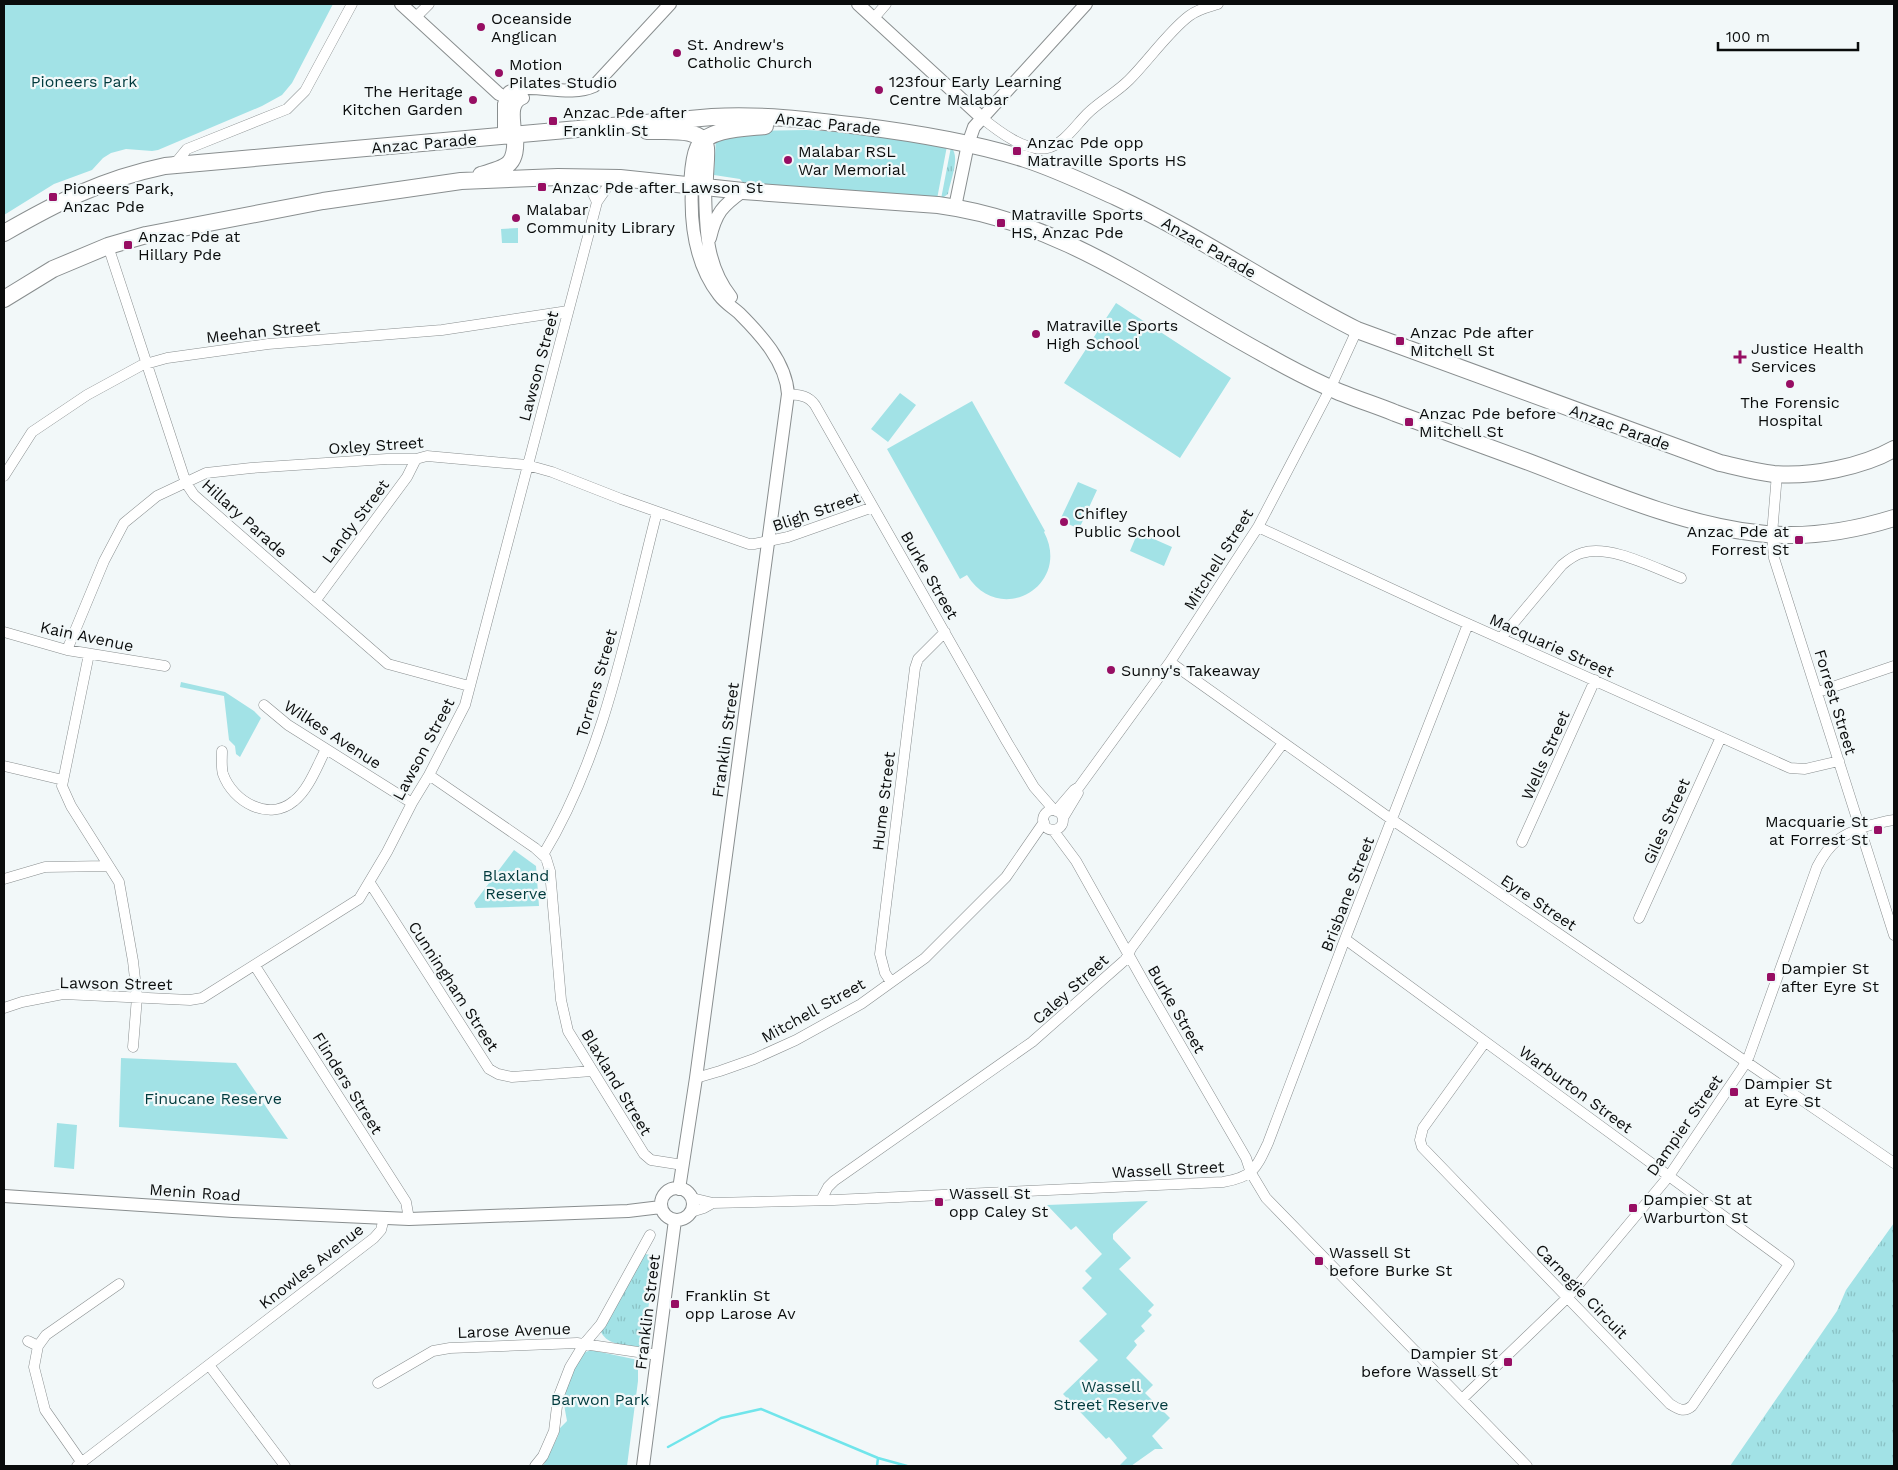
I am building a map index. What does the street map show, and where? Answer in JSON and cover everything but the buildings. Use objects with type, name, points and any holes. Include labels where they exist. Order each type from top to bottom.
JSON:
[{"type":"main road","name":"Anzac Parade","points":[[4,233],[49,207],[84,190],[136,172],[165,166],[723,116],[803,119],[906,132],[968,144],[1026,159],[1117,198],[1216,250],[1314,309],[1357,330],[1720,463],[1777,474],[1809,473],[1843,467],[1882,456],[1894,449]]},
{"type":"main road","points":[[703,140],[714,134],[729,130],[774,126],[803,119]]},
{"type":"main road","points":[[597,127],[696,134],[703,140],[706,148],[698,187]]},
{"type":"main road","points":[[510,135],[506,153],[510,163],[519,169],[558,177]]},
{"type":"main road","points":[[4,299],[53,269],[108,246],[146,235],[304,204],[461,181],[496,171],[510,163]]},
{"type":"main road","points":[[461,181],[558,177],[620,178],[743,191],[955,207],[1017,223],[1073,245],[1109,263],[1250,347],[1330,389],[1662,510],[1719,527],[1772,534],[1821,535],[1894,518]]},
{"type":"street","points":[[165,166],[176,161],[187,149],[287,110],[305,90],[352,4]]},
{"type":"street","points":[[401,4],[499,94],[511,99]]},
{"type":"street","points":[[416,18],[428,4]]},
{"type":"street","points":[[510,135],[503,112],[511,99],[509,92],[535,89],[558,91],[585,90],[598,84],[670,4]]},
{"type":"street","points":[[858,4],[982,118],[1027,146],[1038,148],[1050,148],[1063,139],[1091,110],[1129,80],[1190,15],[1203,8],[1218,4]]},
{"type":"street","points":[[874,18],[886,4]]},
{"type":"street","points":[[955,207],[972,132],[982,118],[1086,4]]},
{"type":"street","points":[[581,178],[589,185],[597,202]]},
{"type":"street","name":"Lawson Street","points":[[4,1008],[22,1002],[63,994],[190,1000],[202,998],[359,899],[370,883],[465,705],[597,202],[608,186],[620,178]]},
{"type":"street","name":"Franklin Street","points":[[698,187],[708,248],[715,271],[733,300],[738,312]]},
{"type":"street","name":"Franklin Street","points":[[679,1188],[696,1078],[788,394],[785,375],[773,354],[738,312],[719,295],[710,283],[701,264],[694,234],[698,187]]},
{"type":"street","points":[[708,248],[717,214],[725,204],[743,191]]},
{"type":"street","name":"Hillary Parade","points":[[108,246],[186,483],[194,495],[388,664],[469,686]]},
{"type":"street","name":"Meehan Street","points":[[4,476],[32,432],[87,395],[146,364],[166,358],[258,346],[442,330],[568,311]]},
{"type":"street","name":"Mitchell Street","points":[[696,1078],[720,1072],[754,1059],[796,1040],[861,1004],[925,958],[1006,877],[1017,863],[1025,858],[1053,820],[1078,794],[1079,788],[1170,662],[1258,527],[1330,389],[1357,330]]},
{"type":"street","name":"Burke Street","points":[[788,394],[811,399],[1053,820],[1063,831],[1076,861],[1246,1158],[1251,1173]]},
{"type":"street","name":"Oxley Street","points":[[67,650],[104,561],[124,523],[157,496],[206,473],[251,468],[386,459],[416,459],[427,456],[527,465],[552,472],[657,512],[749,544],[769,542]]},
{"type":"street","name":"Landy Street","points":[[316,600],[407,477],[416,459]]},
{"type":"street","name":"Forrest Street","points":[[1777,474],[1772,534],[1774,558],[1894,935]]},
{"type":"street","name":"Bligh Street","points":[[769,542],[873,507]]},
{"type":"street","name":"Torrens Street","points":[[543,855],[555,834],[584,771],[600,728],[611,694],[657,512]]},
{"type":"street","name":"Macquarie Street","points":[[1258,527],[1468,624],[1790,768],[1805,769],[1839,762]]},
{"type":"street","points":[[1500,638],[1562,565],[1571,557],[1583,552],[1599,550],[1616,554],[1680,578]]},
{"type":"street","name":"Brisbane Street","points":[[1251,1173],[1259,1162],[1268,1143],[1345,938],[1468,624]]},
{"type":"street","name":"Kain Avenue","points":[[4,632],[67,650],[165,666]]},
{"type":"street","name":"Hume Street","points":[[891,982],[885,973],[880,954],[915,668],[918,659],[945,632]]},
{"type":"street","points":[[89,654],[62,786],[71,806],[119,882],[133,961],[137,997],[133,1048]]},
{"type":"street","name":"Eyre Street","points":[[1170,662],[1391,819],[1894,1163]]},
{"type":"street","points":[[1818,692],[1894,666]]},
{"type":"street","name":"Wells Street","points":[[1522,842],[1595,680]]},
{"type":"street","name":"Wilkes Avenue","points":[[264,705],[288,725],[412,803]]},
{"type":"street","name":"Giles Street","points":[[1638,918],[1721,737]]},
{"type":"street","name":"Caley Street","points":[[821,1200],[828,1187],[834,1181],[1040,1036],[1125,960],[1132,947],[1283,742]]},
{"type":"street","points":[[222,751],[223,774],[236,795],[253,807],[268,810],[284,808],[295,801],[302,793],[326,749]]},
{"type":"street","points":[[4,766],[63,780]]},
{"type":"street","points":[[429,774],[543,855]]},
{"type":"street","points":[[1859,829],[1894,820]]},
{"type":"street","name":"Dampier Street","points":[[1462,1399],[1568,1297],[1669,1176],[1746,1062],[1817,867],[1824,853],[1838,838],[1859,829]]},
{"type":"street","name":"Blaxland Street","points":[[543,855],[546,858],[550,871],[561,1000],[568,1031],[647,1158],[658,1162],[682,1165]]},
{"type":"street","points":[[4,878],[45,867],[108,866]]},
{"type":"street","name":"Cunningham Street","points":[[370,883],[490,1069],[498,1074],[512,1077],[592,1071]]},
{"type":"street","name":"Warburton Street","points":[[1345,938],[1789,1264]]},
{"type":"street","name":"Flinders Street","points":[[255,966],[406,1202],[409,1219]]},
{"type":"street","name":"Carnegie Circuit","points":[[1485,1042],[1423,1128],[1420,1140],[1422,1147],[1670,1404],[1680,1410],[1687,1410],[1692,1406],[1789,1264]]},
{"type":"street","points":[[1251,1173],[1266,1198],[1526,1466]]},
{"type":"street","name":"Wassell Street","points":[[692,1198],[713,1203],[821,1200],[1223,1182],[1239,1179],[1251,1173]]},
{"type":"street","points":[[674,1188],[679,1188],[686,1191],[692,1198],[693,1203],[691,1212],[685,1219],[675,1220],[664,1215],[661,1207],[662,1197],[674,1188]]},
{"type":"street","name":"Menin Road","points":[[4,1196],[233,1211],[384,1218]]},
{"type":"street","name":"Wassell Street","points":[[691,1212],[713,1203]]},
{"type":"street","name":"Knowles Avenue","points":[[80,1464],[374,1238],[381,1230],[384,1218],[409,1219],[618,1211],[661,1207]]},
{"type":"street","name":"Franklin Street","points":[[643,1466],[675,1220]]},
{"type":"street","points":[[535,1466],[543,1456],[554,1431],[558,1398],[570,1368],[584,1344],[601,1324],[650,1235]]},
{"type":"street","points":[[80,1464],[45,1410],[34,1367],[38,1346],[46,1335],[119,1284]]},
{"type":"street","points":[[28,1341],[38,1346]]},
{"type":"street","name":"Larose Avenue","points":[[378,1383],[433,1351],[450,1348],[538,1343],[584,1344],[658,1355]]},
{"type":"street","points":[[209,1365],[280,1464]]},
{"type":"green space","name":"Pioneers Park","points":[[4,4],[333,4],[292,83],[282,95],[262,106],[158,150],[126,149],[111,153],[103,158],[92,170],[54,184],[4,215]]},
{"type":"green space","points":[[806,130],[882,134],[947,146],[937,199],[745,185],[740,179],[714,175],[716,137],[751,131]]},
{"type":"green space","points":[[951,147],[955,157],[954,169],[948,194],[941,199]]},
{"type":"green space","points":[[518,228],[518,243],[502,243],[501,229]]},
{"type":"green space","points":[[1116,303],[1231,378],[1180,458],[1064,383]]},
{"type":"green space","points":[[900,393],[916,405],[888,442],[871,429]]},
{"type":"green space","points":[[972,401],[1045,531],[1050,551],[1048,569],[1041,583],[1028,593],[1013,599],[997,598],[981,591],[967,575],[960,579],[887,449]]},
{"type":"green space","points":[[1078,482],[1097,490],[1079,529],[1060,520]]},
{"type":"green space","points":[[1138,532],[1172,547],[1164,566],[1130,551]]},
{"type":"green space","points":[[181,682],[225,692],[254,711],[261,718],[240,757],[236,754],[235,746],[229,740],[224,696],[180,687]]},
{"type":"green space","name":"Blaxland Reserve","points":[[514,850],[536,866],[539,906],[476,908],[474,903]]},
{"type":"green space","name":"Finucane Reserve","points":[[121,1058],[236,1063],[288,1139],[119,1127]]},
{"type":"green space","points":[[57,1123],[77,1125],[74,1169],[54,1167]]},
{"type":"green space","name":"Wassell Street Reserve","points":[[1148,1201],[1113,1234],[1113,1239],[1131,1258],[1119,1269],[1154,1305],[1148,1311],[1152,1315],[1141,1326],[1145,1331],[1134,1341],[1137,1345],[1126,1358],[1153,1385],[1145,1393],[1170,1418],[1152,1436],[1163,1449],[1155,1449],[1131,1466],[1119,1466],[1127,1458],[1109,1437],[1106,1439],[1063,1394],[1098,1360],[1079,1341],[1107,1314],[1082,1288],[1092,1278],[1085,1271],[1102,1254],[1076,1226],[1071,1230],[1047,1205]]},
{"type":"green space","points":[[1894,1223],[1894,1466],[1730,1466],[1837,1311],[1846,1290]]},
{"type":"green space","points":[[645,1254],[655,1256],[646,1326],[640,1347],[613,1342],[604,1337],[601,1332]]},
{"type":"green space","name":"Barwon Park","points":[[591,1350],[638,1360],[638,1381],[627,1466],[543,1466],[560,1428],[567,1421],[563,1399],[570,1378],[583,1353]]},
{"type":"waterway","points":[[668,1447],[721,1418],[761,1409],[878,1458],[907,1466]]},
{"type":"waterway","points":[[877,1466],[878,1458]]},
{"type":"place","name":"Oceanside Anglican","points":[[481,27]]},
{"type":"place","name":"St. Andrew's Catholic Church","points":[[677,53]]},
{"type":"place","name":"Motion Pilates Studio","points":[[499,73]]},
{"type":"place","name":"123four Early Learning Centre Malabar","points":[[879,90]]},
{"type":"place","name":"The Heritage Kitchen Garden","points":[[473,100]]},
{"type":"place","name":"Anzac Pde after Franklin St","points":[[553,121]]},
{"type":"place","name":"Anzac Pde opp Matraville Sports HS","points":[[1017,151]]},
{"type":"place","name":"Malabar RSL War Memorial","points":[[788,160]]},
{"type":"place","name":"Anzac Pde after Lawson St","points":[[542,187]]},
{"type":"place","name":"Pioneers Park, Anzac Pde","points":[[53,197]]},
{"type":"place","name":"Malabar Community Library","points":[[516,218]]},
{"type":"place","name":"Matraville Sports HS, Anzac Pde","points":[[1001,223]]},
{"type":"place","name":"Anzac Pde at Hillary Pde","points":[[128,245]]},
{"type":"place","name":"Matraville Sports High School","points":[[1036,334]]},
{"type":"place","name":"Anzac Pde after Mitchell St","points":[[1400,341]]},
{"type":"place","name":"Justice Health Services","points":[[1740,357]]},
{"type":"place","name":"The Forensic Hospital","points":[[1790,384]]},
{"type":"place","name":"Anzac Pde before Mitchell St","points":[[1409,422]]},
{"type":"place","name":"Chifley Public School","points":[[1064,522]]},
{"type":"place","name":"Anzac Pde at Forrest St","points":[[1799,540]]},
{"type":"place","name":"Sunny's Takeaway","points":[[1111,670]]},
{"type":"place","name":"Macquarie St at Forrest St","points":[[1878,830]]},
{"type":"place","name":"Dampier St after Eyre St","points":[[1771,977]]},
{"type":"place","name":"Dampier St at Eyre St","points":[[1734,1092]]},
{"type":"place","name":"Wassell St opp Caley St","points":[[939,1202]]},
{"type":"place","name":"Dampier St at Warburton St","points":[[1633,1208]]},
{"type":"place","name":"Wassell St before Burke St","points":[[1319,1261]]},
{"type":"place","name":"Franklin St opp Larose Av","points":[[675,1304]]},
{"type":"place","name":"Dampier St before Wassell St","points":[[1508,1362]]}]
